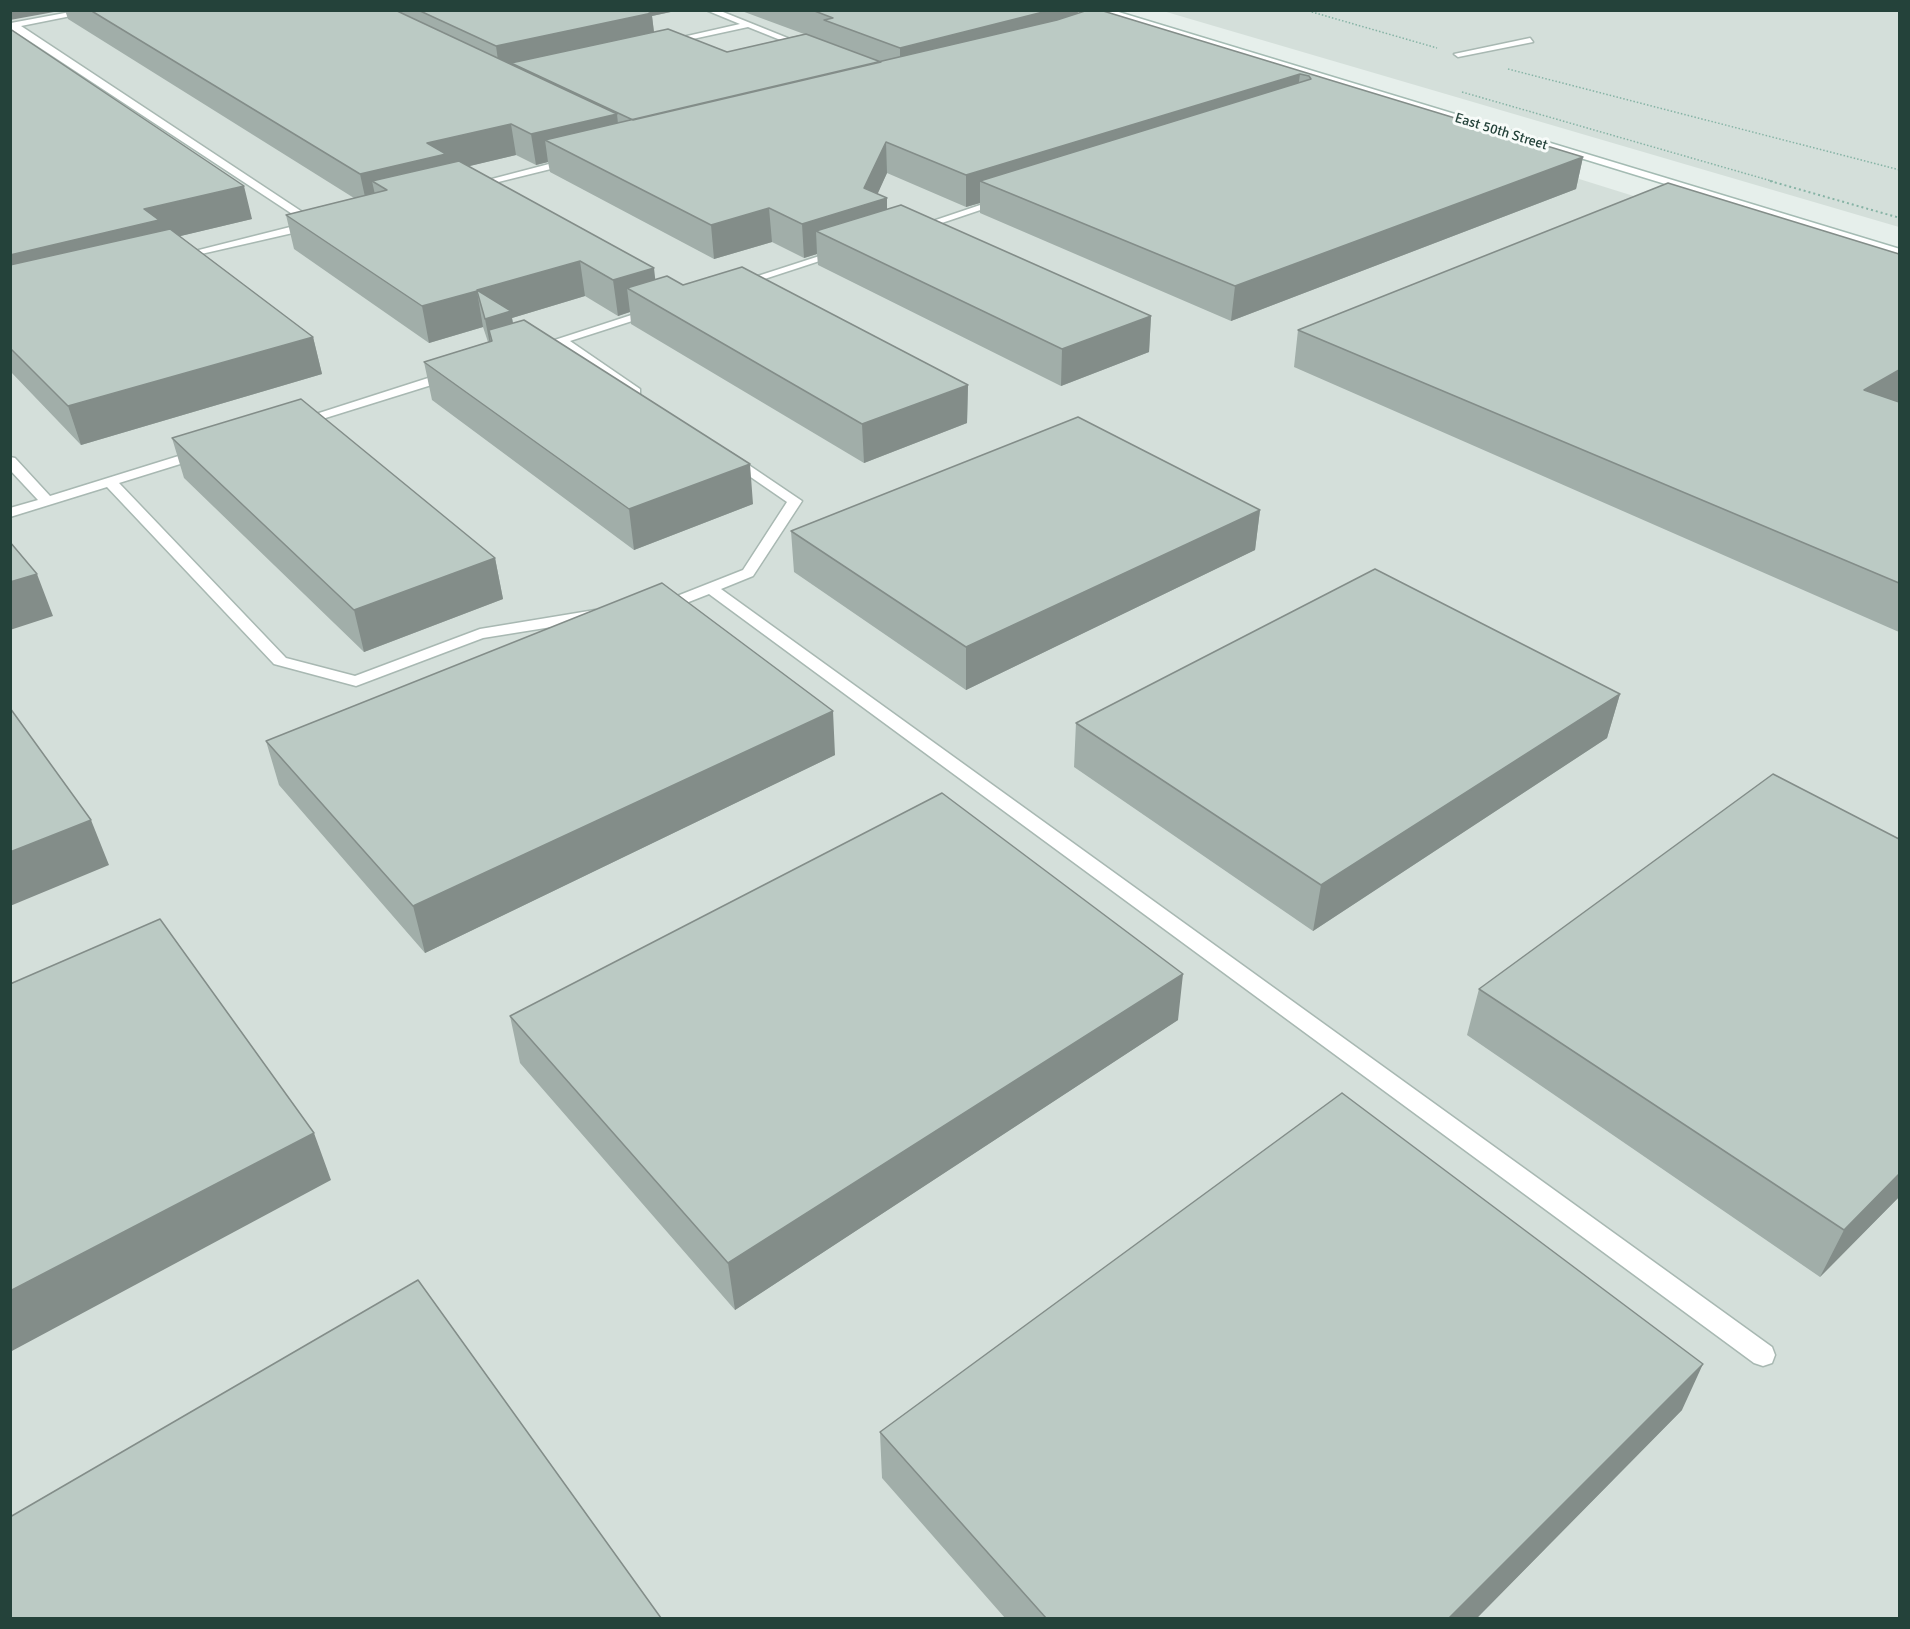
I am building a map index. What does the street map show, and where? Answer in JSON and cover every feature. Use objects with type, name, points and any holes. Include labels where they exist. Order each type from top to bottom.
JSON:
[{"type":"main road","points":[[12,25],[97,10]]},
{"type":"main road","points":[[710,10],[812,49]]},
{"type":"main road","name":"East 50th Street","points":[[1102,10],[1899,253]]},
{"type":"main road","points":[[1109,26],[1132,19]]},
{"type":"main road","points":[[12,25],[315,225]]},
{"type":"main road","points":[[657,45],[748,25]]},
{"type":"main road","points":[[1458,54],[1530,40]]},
{"type":"main road","points":[[464,188],[579,160]]},
{"type":"main road","points":[[902,233],[1015,197]]},
{"type":"main road","points":[[168,261],[327,222]]},
{"type":"main road","points":[[731,286],[856,247]]},
{"type":"main road","points":[[526,351],[662,308]]},
{"type":"main road","points":[[560,340],[648,400]]},
{"type":"main road","points":[[290,425],[459,372]]},
{"type":"main road","points":[[642,608],[676,602],[748,573],[795,501],[717,447]]},
{"type":"main road","points":[[10,513],[212,450]]},
{"type":"main road","points":[[10,461],[47,501]]},
{"type":"main road","points":[[110,482],[280,661],[356,681],[480,634],[607,614]]},
{"type":"main road","points":[[710,588],[1764,1355]]},
{"type":"path","points":[[1305,10],[1575,88],[1899,170]]},
{"type":"path","points":[[1456,90],[1899,218]]},
{"type":"shaded area","points":[[11,11],[1042,11],[1899,279],[1899,1618],[11,1618]]},
{"type":"shaded area","points":[[1163,11],[1899,11],[1899,227]]},
{"type":"building","points":[[90,10],[395,10],[617,114],[531,134],[511,124],[427,143],[446,154],[360,174]]},
{"type":"building","points":[[418,10],[645,10],[652,13],[496,46]]},
{"type":"building","points":[[812,10],[1051,10],[900,48],[824,20],[833,18]]},
{"type":"building","points":[[1088,10],[1100,10],[1583,157],[1235,286],[980,181],[1311,79],[1309,76],[1300,74],[966,175],[886,142],[864,188],[887,198],[802,224],[769,208],[711,225],[545,140],[1057,20]]},
{"type":"building","points":[[10,29],[244,186],[144,209],[159,220],[10,255]]},
{"type":"building","points":[[668,29],[727,52],[806,34],[881,62],[633,120],[511,63]]},
{"type":"building","points":[[459,161],[654,268],[613,280],[580,261],[477,290],[511,311],[485,319],[477,291],[422,306],[286,215],[387,190],[372,181]]},
{"type":"building","points":[[1668,183],[1899,254],[1899,370],[1864,390],[1899,402],[1899,583],[1298,330]]},
{"type":"building","points":[[901,205],[1151,316],[1062,349],[816,231]]},
{"type":"building","points":[[170,229],[313,337],[68,406],[10,348],[10,265]]},
{"type":"building","points":[[742,267],[968,385],[862,424],[627,288],[667,276],[683,285]]},
{"type":"building","points":[[524,320],[750,464],[629,509],[424,362],[492,341],[489,330]]},
{"type":"building","points":[[301,399],[495,558],[354,610],[172,438]]},
{"type":"building","points":[[1078,417],[1260,510],[966,647],[791,531]]},
{"type":"building","points":[[10,542],[37,574],[10,582]]},
{"type":"building","points":[[1375,569],[1620,694],[1321,885],[1076,723]]},
{"type":"building","points":[[662,583],[833,711],[413,906],[266,741]]},
{"type":"building","points":[[10,708],[91,820],[10,852]]},
{"type":"building","points":[[1773,774],[1899,839],[1899,1174],[1844,1230],[1479,989]]},
{"type":"building","points":[[942,793],[1183,974],[728,1263],[510,1016]]},
{"type":"building","points":[[160,919],[314,1133],[10,1291],[10,984]]},
{"type":"building","points":[[1342,1093],[1703,1364],[1449,1618],[1046,1618],[880,1432]]},
{"type":"building","points":[[418,1280],[661,1618],[10,1618],[10,1517]]}]
